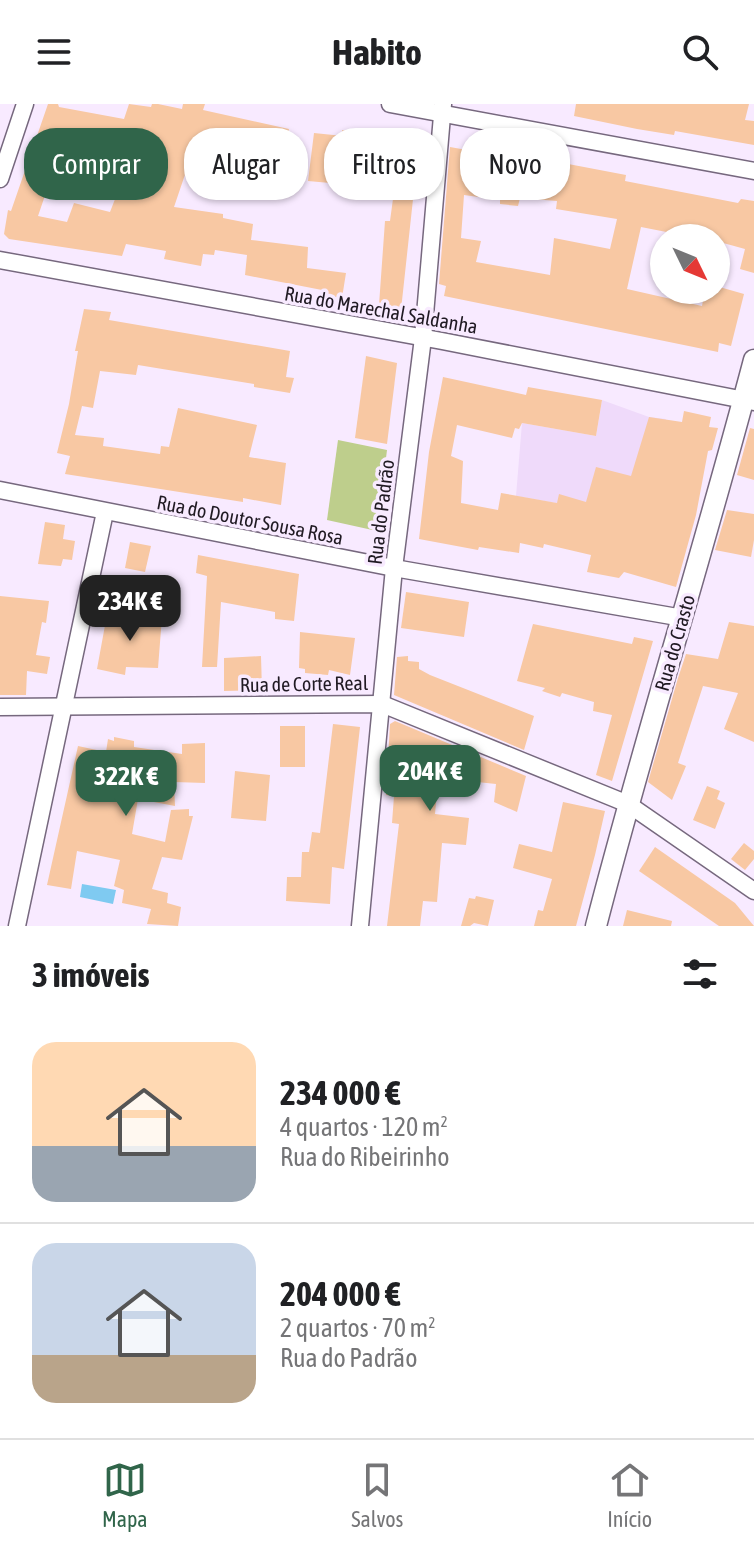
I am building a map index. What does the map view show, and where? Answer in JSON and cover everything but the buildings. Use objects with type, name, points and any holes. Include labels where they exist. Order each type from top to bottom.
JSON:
[{"type":"street","points":[[0,179],[25,104]]},
{"type":"street","points":[[390,104],[442,108],[754,171]]},
{"type":"street","name":"Rua do Padrão","points":[[360,926],[394,568],[423,338],[442,108]]},
{"type":"street","name":"Rua do Marechal Saldanha","points":[[0,260],[749,401]]},
{"type":"street","name":"Rua do Crasto","points":[[596,926],[628,804],[749,401],[754,360]]},
{"type":"street","name":"Rua do Doutor Sousa Rosa","points":[[0,490],[394,568],[683,618]]},
{"type":"street","points":[[17,926],[61,707],[105,512]]},
{"type":"street","name":"Rua de Corte Real","points":[[0,707],[382,704],[628,804],[754,891]]},
{"type":"shaded area","points":[[602,400],[649,417],[666,419],[646,496],[585,508],[516,496],[522,423],[596,436]]},
{"type":"green space","points":[[338,440],[387,450],[377,531],[327,520]]},
{"type":"water","points":[[82,884],[116,890],[113,904],[80,897]]}]
